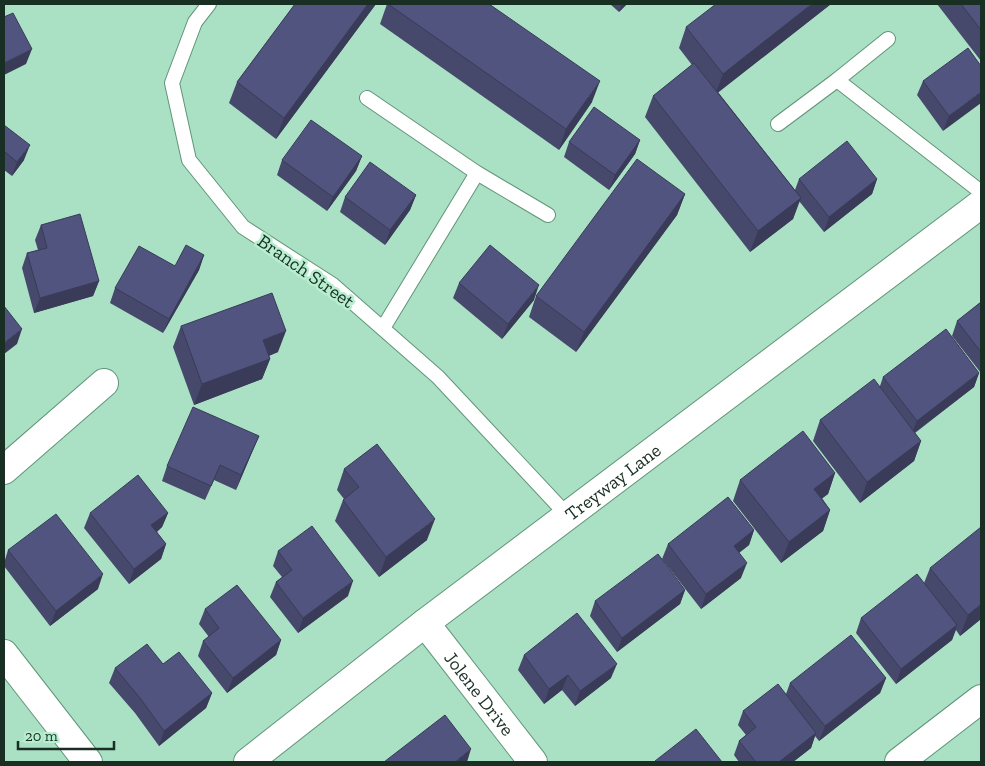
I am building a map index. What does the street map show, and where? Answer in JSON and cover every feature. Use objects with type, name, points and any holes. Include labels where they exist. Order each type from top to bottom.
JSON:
[{"type":"street","name":"Treyway Lane","points":[[248,762],[425,623],[981,204]]},
{"type":"street","points":[[4,470],[104,383]]},
{"type":"street","name":"Jolene Drive","points":[[425,623],[533,762]]},
{"type":"street","points":[[4,654],[88,762]]},
{"type":"street","points":[[899,762],[981,699]]},
{"type":"lane","name":"Branch Street","points":[[209,4],[195,22],[172,83],[189,160],[244,227],[334,285],[438,377],[568,516]]},
{"type":"lane","points":[[778,124],[888,39]]},
{"type":"lane","points":[[837,80],[981,192]]},
{"type":"lane","points":[[367,98],[477,173],[548,215]]},
{"type":"lane","points":[[383,328],[477,173]]},
{"type":"building","points":[[295,4],[368,4],[284,118],[237,82]]},
{"type":"building","points":[[388,4],[489,4],[600,81],[566,129]]},
{"type":"building","points":[[716,4],[812,4],[723,74],[686,27]]},
{"type":"building","points":[[961,4],[981,4],[981,30]]},
{"type":"building","points":[[13,13],[32,49],[4,63],[4,17]]},
{"type":"building","points":[[968,48],[981,66],[981,92],[949,116],[923,81]]},
{"type":"building","points":[[694,63],[801,198],[758,231],[653,96]]},
{"type":"building","points":[[594,107],[640,140],[615,175],[569,142]]},
{"type":"building","points":[[311,120],[362,156],[333,197],[282,160]]},
{"type":"building","points":[[4,125],[30,145],[17,162],[4,151]]},
{"type":"building","points":[[847,141],[877,179],[829,217],[799,179]]},
{"type":"building","points":[[637,159],[685,194],[584,332],[536,296]]},
{"type":"building","points":[[370,162],[416,195],[390,230],[345,197]]},
{"type":"building","points":[[80,214],[99,281],[40,298],[27,253],[47,248],[41,225]]},
{"type":"building","points":[[186,245],[204,255],[169,319],[115,288],[139,246],[175,266]]},
{"type":"building","points":[[490,245],[539,285],[508,324],[459,283]]},
{"type":"building","points":[[272,293],[286,331],[263,340],[270,359],[202,384],[181,326]]},
{"type":"building","points":[[981,302],[981,352],[957,321]]},
{"type":"building","points":[[4,306],[22,329],[4,343]]},
{"type":"building","points":[[946,329],[979,373],[917,421],[883,377]]},
{"type":"building","points":[[874,379],[921,441],[867,482],[820,420]]},
{"type":"building","points":[[193,407],[259,436],[241,475],[220,465],[211,486],[167,466]]},
{"type":"building","points":[[803,431],[835,473],[814,489],[830,510],[789,542],[740,480]]},
{"type":"building","points":[[377,444],[435,519],[386,557],[343,500],[359,487],[344,469]]},
{"type":"building","points":[[138,475],[168,513],[151,525],[166,544],[134,569],[90,513]]},
{"type":"building","points":[[728,497],[754,530],[734,546],[747,563],[706,594],[668,544]]},
{"type":"building","points":[[56,514],[103,574],[56,611],[8,550]]},
{"type":"building","points":[[312,526],[353,581],[303,618],[276,582],[292,570],[278,551]]},
{"type":"building","points":[[981,527],[981,604],[968,615],[930,568]]},
{"type":"building","points":[[658,554],[685,590],[622,638],[595,601]]},
{"type":"building","points":[[917,574],[957,625],[901,669],[861,618]]},
{"type":"building","points":[[237,585],[281,640],[233,678],[203,641],[219,628],[205,609]]},
{"type":"building","points":[[577,613],[617,664],[580,691],[568,675],[549,689],[524,655]]},
{"type":"building","points":[[851,635],[886,678],[825,726],[790,683]]},
{"type":"building","points":[[147,644],[163,664],[179,652],[212,693],[164,731],[115,668]]},
{"type":"building","points":[[778,684],[816,733],[779,762],[756,762],[739,741],[756,727],[743,711]]},
{"type":"building","points":[[445,715],[471,749],[455,762],[384,762]]},
{"type":"building","points":[[696,729],[722,762],[655,761]]}]
